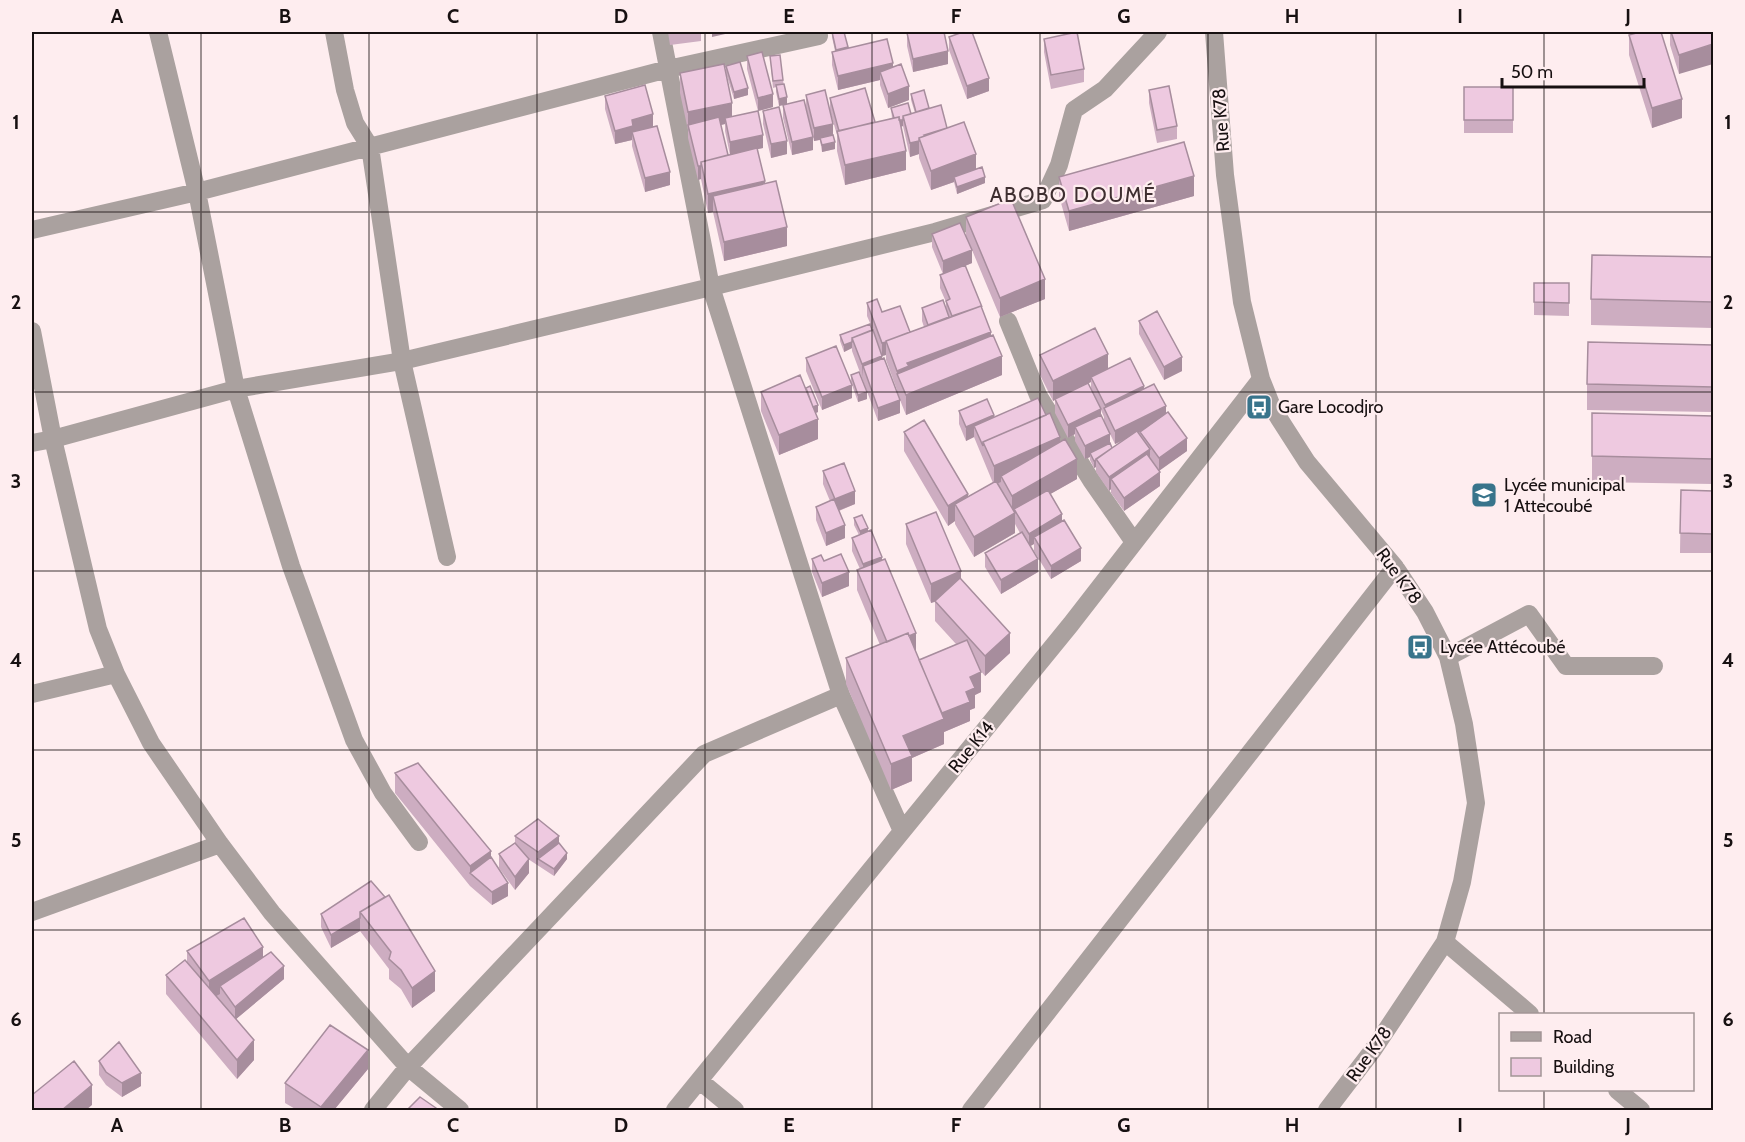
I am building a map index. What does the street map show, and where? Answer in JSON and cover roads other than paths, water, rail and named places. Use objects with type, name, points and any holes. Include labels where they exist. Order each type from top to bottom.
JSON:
[{"type":"street","points":[[158,32],[197,192],[236,389],[291,566],[354,740],[382,794],[420,842]]},
{"type":"street","points":[[334,32],[345,90],[355,123],[370,147],[402,362],[447,557]]},
{"type":"street","points":[[661,32],[711,287],[841,694],[902,831]]},
{"type":"street","points":[[32,443],[236,389],[402,362],[935,232],[1043,200],[1059,165],[1074,110],[1104,89],[1158,32]]},
{"type":"street","name":"Rue K78","points":[[1214,32],[1226,175],[1242,302],[1262,379],[1273,409],[1307,462],[1395,567],[1425,612],[1448,657],[1464,724],[1476,803],[1462,882],[1445,942],[1373,1050],[1327,1110]]},
{"type":"street","points":[[32,230],[197,192],[668,69],[819,36]]},
{"type":"street","points":[[1008,321],[1038,394],[1091,480],[1134,542]]},
{"type":"street","points":[[32,331],[53,439],[98,629],[116,674],[151,743],[220,844],[272,913],[408,1067],[460,1110]]},
{"type":"street","name":"Rue K14","points":[[675,1110],[1071,624],[1262,379]]},
{"type":"street","points":[[971,1110],[1395,567]]},
{"type":"street","points":[[1448,657],[1529,614],[1566,666],[1654,666]]},
{"type":"street","points":[[32,694],[116,674]]},
{"type":"street","points":[[373,1110],[408,1067],[704,754],[841,694]]},
{"type":"street","points":[[32,912],[220,844]]},
{"type":"street","points":[[1445,942],[1529,1013]]},
{"type":"street","points":[[700,1081],[735,1110]]},
{"type":"street","points":[[1619,1091],[1641,1110]]},
{"type":"place","name":"Gare Locodjro","points":[[1259,407]]},
{"type":"place","name":"Lycée municipal 1 Attecoubé","points":[[1484,495]]},
{"type":"place","name":"Lycée Attécoubé","points":[[1420,647]]},
{"type":"district","name":"ABOBO DOUMÉ","points":[[1073,194]]}]
